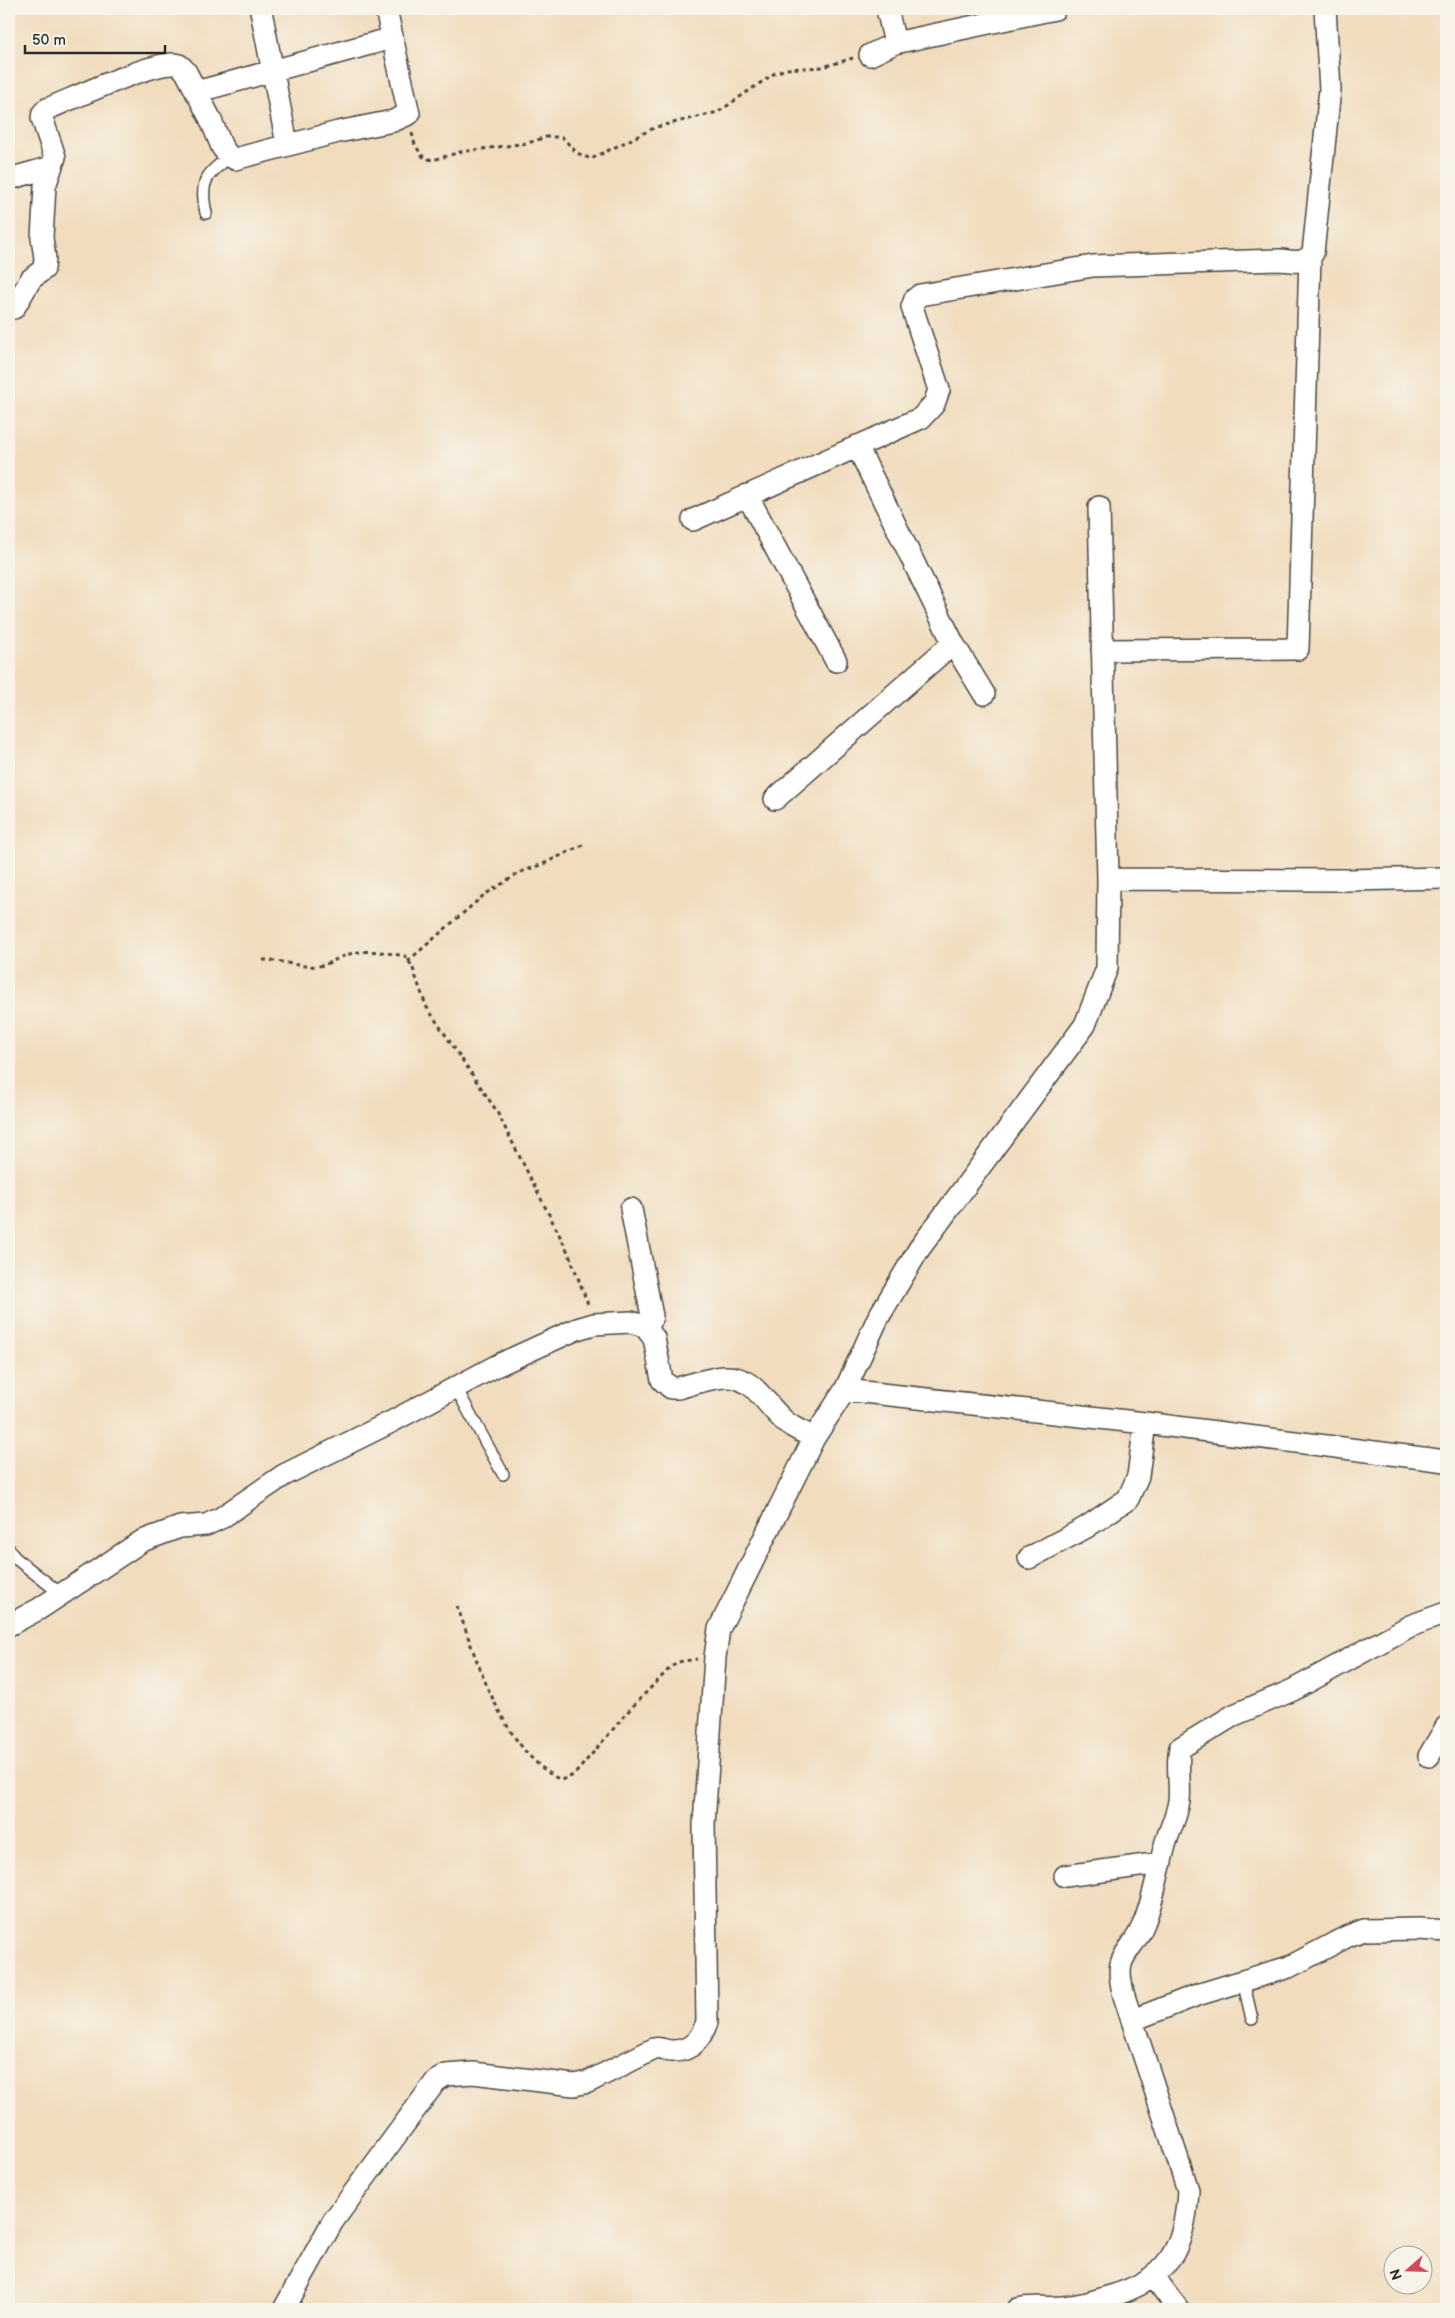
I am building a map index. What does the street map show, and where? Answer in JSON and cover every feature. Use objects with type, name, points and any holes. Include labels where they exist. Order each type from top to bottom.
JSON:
[{"type":"street","points":[[14,308],[31,279],[44,270],[43,208],[45,186],[55,157],[42,118],[43,112],[163,64],[180,66],[196,92],[222,147],[235,159],[286,144],[393,121],[409,114],[386,9]]},
{"type":"street","points":[[887,9],[895,43]]},
{"type":"street","points":[[870,55],[895,43],[1055,9]]},
{"type":"street","points":[[1102,650],[1298,649],[1310,258],[1313,254],[1330,89],[1326,9]]},
{"type":"street","points":[[261,11],[286,144]]},
{"type":"street","points":[[196,92],[392,38]]},
{"type":"street","points":[[9,179],[51,167]]},
{"type":"street","points":[[693,520],[920,418],[934,404],[939,390],[912,307],[914,299],[920,294],[1093,266],[1280,260],[1301,262],[1310,258]]},
{"type":"street","points":[[858,446],[953,643],[984,694]]},
{"type":"street","points":[[748,495],[836,661]]},
{"type":"street","points":[[284,2309],[333,2222],[436,2081],[446,2075],[473,2074],[574,2085],[588,2082],[654,2049],[660,2047],[674,2051],[696,2044],[701,2038],[707,2022],[704,1824],[715,1657],[719,1629],[814,1438],[845,1390],[878,1318],[919,1249],[1085,1025],[1107,968],[1108,879],[1099,507]]},
{"type":"street","points":[[775,799],[953,643]]},
{"type":"street","points":[[1108,879],[1347,880],[1446,878]]},
{"type":"street","points":[[631,1209],[652,1316],[648,1329]]},
{"type":"street","points":[[9,1625],[61,1594],[142,1541],[180,1527],[206,1525],[221,1518],[284,1474],[535,1347],[577,1329],[594,1324],[631,1322],[648,1329],[654,1338],[660,1375],[671,1388],[724,1377],[747,1381],[788,1424],[814,1438]]},
{"type":"street","points":[[845,1390],[1145,1423],[1446,1461]]},
{"type":"street","points":[[1029,1558],[1086,1528],[1128,1499],[1138,1476],[1145,1423]]},
{"type":"street","points":[[1018,2309],[1064,2307],[1097,2301],[1135,2290],[1154,2277],[1169,2262],[1182,2234],[1187,2212],[1188,2190],[1120,1981],[1119,1968],[1122,1958],[1144,1924],[1179,1804],[1181,1784],[1178,1754],[1180,1748],[1185,1743],[1234,1715],[1293,1690],[1410,1626],[1446,1613]]},
{"type":"street","points":[[1428,1756],[1446,1727]]},
{"type":"street","points":[[1065,1876],[1161,1863]]},
{"type":"street","points":[[1133,2020],[1197,1994],[1289,1967],[1348,1936],[1364,1930],[1419,1929],[1446,1931]]},
{"type":"street","points":[[1154,2277],[1178,2309]]},
{"type":"lane","points":[[206,213],[202,195],[206,178],[231,156]]},
{"type":"lane","points":[[456,1388],[503,1474]]},
{"type":"lane","points":[[9,1549],[14,1557],[61,1594]]},
{"type":"lane","points":[[1243,1981],[1252,2019]]},
{"type":"path","points":[[409,114],[415,145],[424,158],[434,160],[460,152],[562,137],[577,153],[591,159],[656,128],[718,112],[775,73],[786,69],[823,67],[840,61],[870,55]]},
{"type":"path","points":[[408,961],[484,895],[521,872],[585,844]]},
{"type":"path","points":[[263,960],[279,960],[300,966],[316,966],[327,964],[346,955],[362,951],[405,956],[426,1006],[496,1110],[541,1196],[569,1254],[594,1324]]},
{"type":"path","points":[[457,1606],[476,1658],[501,1715],[530,1757],[552,1776],[561,1780],[574,1775],[632,1707],[670,1668],[678,1662],[715,1657]]}]
